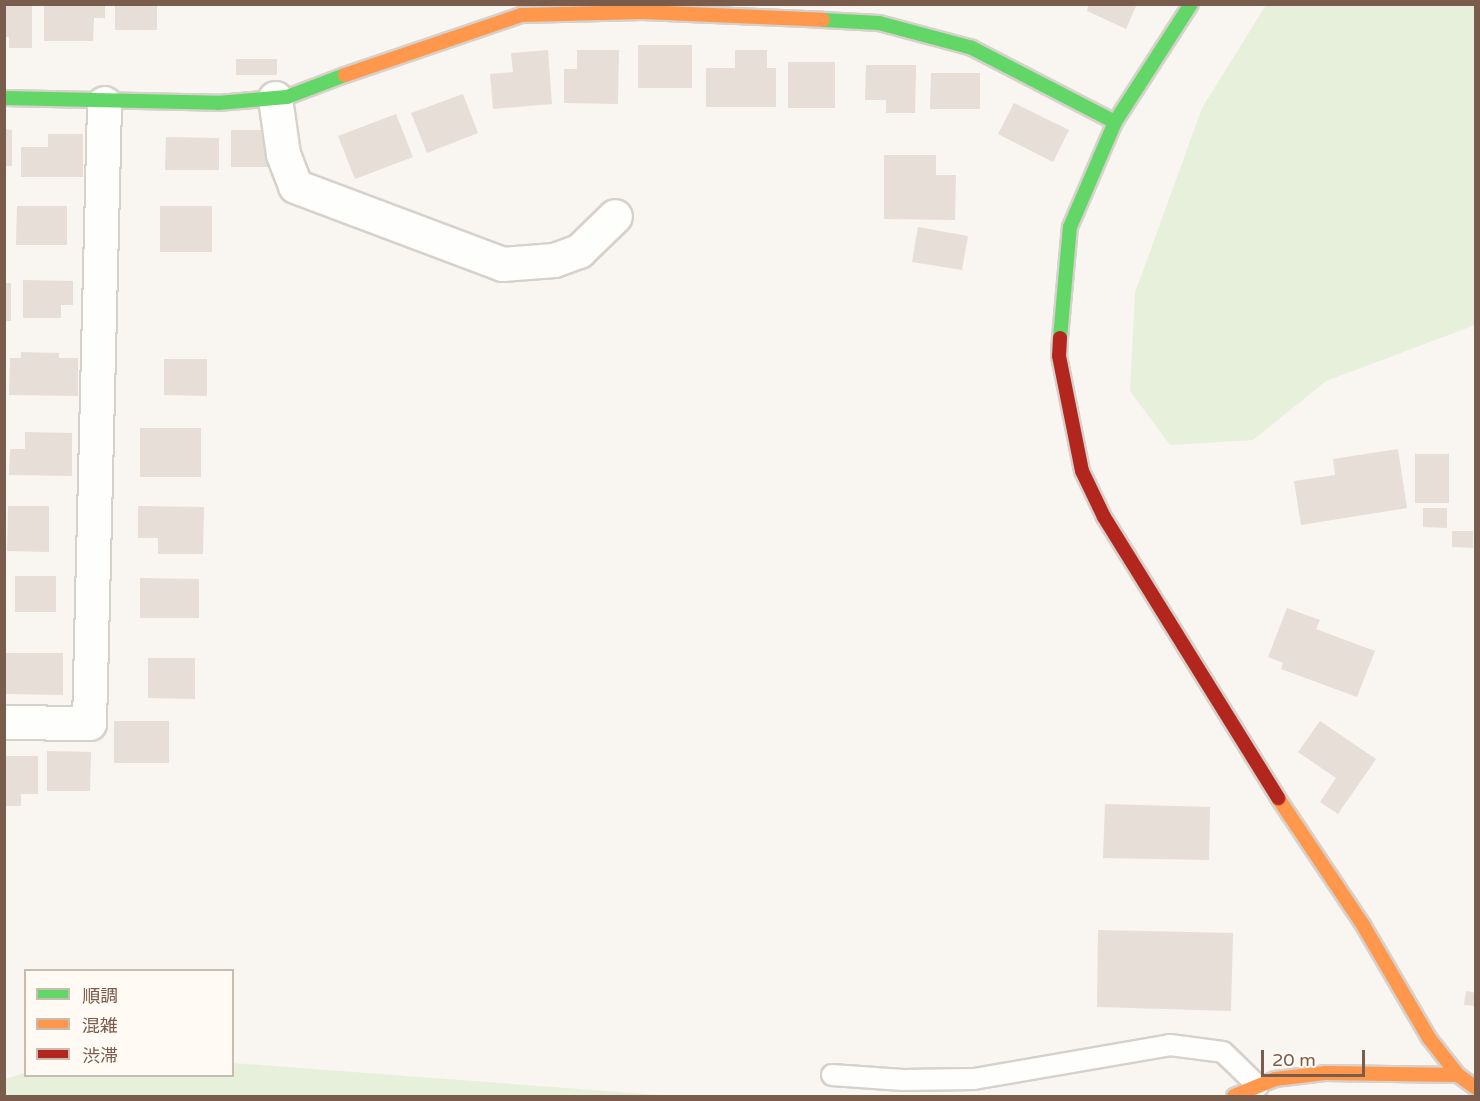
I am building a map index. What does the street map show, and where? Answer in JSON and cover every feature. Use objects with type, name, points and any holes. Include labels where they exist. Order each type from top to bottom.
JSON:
[{"type":"street","points":[[1191,4],[1115,122],[1070,227],[1065,254],[1059,356],[1082,471],[1104,516],[1299,833],[1363,925],[1429,1038],[1458,1075],[1476,1088]]},
{"type":"street","points":[[4,98],[104,103],[218,103],[275,98],[521,15],[644,12],[879,23],[935,36],[982,53],[1115,122]]},
{"type":"street","points":[[275,98],[283,154],[295,186],[502,264],[554,260],[579,251],[615,216]]},
{"type":"street","points":[[4,722],[89,723],[104,103]]},
{"type":"street","points":[[1234,1096],[1275,1079],[1325,1073],[1458,1075]]},
{"type":"lane","points":[[832,1075],[903,1080],[974,1079],[1170,1045],[1223,1052],[1258,1086]]},
{"type":"green space","points":[[1266,5],[1475,5],[1475,325],[1326,381],[1253,440],[1170,445],[1130,391],[1135,293],[1202,108]]},
{"type":"green space","points":[[234,1063],[673,1096],[5,1096],[5,1079],[24,1073],[24,1077],[234,1077]]},
{"type":"building","points":[[4,4],[32,4],[32,48],[9,48],[9,37],[4,37]]},
{"type":"building","points":[[44,4],[105,4],[105,18],[94,18],[93,41],[44,41]]},
{"type":"building","points":[[115,4],[157,4],[157,30],[115,30]]},
{"type":"building","points":[[1089,4],[1137,4],[1126,29],[1087,11]]},
{"type":"building","points":[[638,45],[692,45],[692,88],[638,88]]},
{"type":"building","points":[[548,50],[552,104],[493,109],[490,74],[513,72],[511,53]]},
{"type":"building","points":[[577,50],[619,50],[618,104],[564,103],[564,69],[577,69]]},
{"type":"building","points":[[735,50],[767,50],[767,68],[776,68],[776,107],[706,107],[706,68],[735,68]]},
{"type":"building","points":[[236,59],[277,59],[277,75],[236,75]]},
{"type":"building","points":[[788,62],[835,62],[835,108],[788,108]]},
{"type":"building","points":[[866,65],[916,65],[915,113],[886,113],[886,100],[865,100]]},
{"type":"building","points":[[931,73],[980,73],[980,109],[930,109]]},
{"type":"building","points":[[463,94],[478,133],[427,153],[411,113]]},
{"type":"building","points":[[1014,103],[1069,130],[1053,162],[998,134]]},
{"type":"building","points":[[396,114],[413,157],[355,179],[338,136]]},
{"type":"building","points":[[4,129],[12,130],[12,166],[4,166]]},
{"type":"building","points":[[231,130],[270,130],[270,167],[231,167]]},
{"type":"building","points":[[48,134],[83,134],[83,177],[21,177],[21,147],[48,147]]},
{"type":"building","points":[[166,137],[219,138],[219,170],[165,170]]},
{"type":"building","points":[[884,155],[936,155],[936,175],[956,175],[955,220],[884,219]]},
{"type":"building","points":[[17,206],[67,206],[67,245],[16,245]]},
{"type":"building","points":[[160,206],[212,206],[212,252],[160,252]]},
{"type":"building","points":[[918,227],[968,236],[962,270],[912,262]]},
{"type":"building","points":[[23,280],[73,281],[73,305],[61,305],[61,318],[23,318]]},
{"type":"building","points":[[4,283],[11,283],[11,321],[4,321]]},
{"type":"building","points":[[21,352],[59,353],[59,358],[78,358],[78,396],[9,395],[10,358],[21,358]]},
{"type":"building","points":[[164,359],[207,359],[207,396],[164,395]]},
{"type":"building","points":[[140,428],[201,428],[201,477],[140,477]]},
{"type":"building","points":[[25,432],[72,433],[72,476],[9,475],[10,449],[25,449]]},
{"type":"building","points":[[1398,449],[1407,508],[1301,525],[1294,481],[1335,475],[1333,459]]},
{"type":"building","points":[[1415,454],[1449,454],[1449,503],[1415,503]]},
{"type":"building","points":[[8,506],[49,506],[49,552],[7,551]]},
{"type":"building","points":[[138,506],[204,507],[203,554],[158,554],[158,538],[138,538]]},
{"type":"building","points":[[1423,508],[1447,508],[1447,528],[1423,527]]},
{"type":"building","points":[[1452,531],[1473,531],[1473,548],[1452,547]]},
{"type":"building","points":[[15,576],[56,576],[56,612],[15,612]]},
{"type":"building","points":[[140,578],[199,579],[199,618],[140,618]]},
{"type":"building","points":[[1287,608],[1320,620],[1316,629],[1375,651],[1357,697],[1281,669],[1283,663],[1268,657]]},
{"type":"building","points":[[6,653],[63,653],[63,695],[5,694]]},
{"type":"building","points":[[148,658],[195,658],[195,699],[148,698]]},
{"type":"building","points":[[114,721],[169,721],[169,763],[114,763]]},
{"type":"building","points":[[1320,721],[1376,759],[1338,814],[1320,802],[1336,778],[1298,752]]},
{"type":"building","points":[[47,751],[91,752],[90,791],[47,791]]},
{"type":"building","points":[[4,756],[38,756],[38,794],[21,794],[21,806],[4,806]]},
{"type":"building","points":[[1105,804],[1210,807],[1209,860],[1103,858]]},
{"type":"building","points":[[1098,930],[1233,933],[1231,1011],[1097,1007]]},
{"type":"building","points":[[1466,991],[1476,993],[1476,1006],[1464,1005]]},
{"type":"traffic: fast","points":[[1060,338],[1070,227],[1115,122],[1191,4]]},
{"type":"traffic: fast","points":[[823,20],[879,23],[972,48],[1115,122]]},
{"type":"traffic: fast","points":[[4,98],[218,103],[287,97],[345,75]]},
{"type":"traffic: slow","points":[[345,75],[521,15],[643,12],[823,20]]},
{"type":"traffic: slow","points":[[1278,798],[1363,925],[1429,1038],[1458,1075],[1476,1088]]},
{"type":"traffic: slow","points":[[1234,1096],[1275,1079],[1325,1073],[1458,1075]]},
{"type":"traffic: jam","points":[[1060,338],[1059,356],[1082,471],[1104,517],[1278,798]]}]
